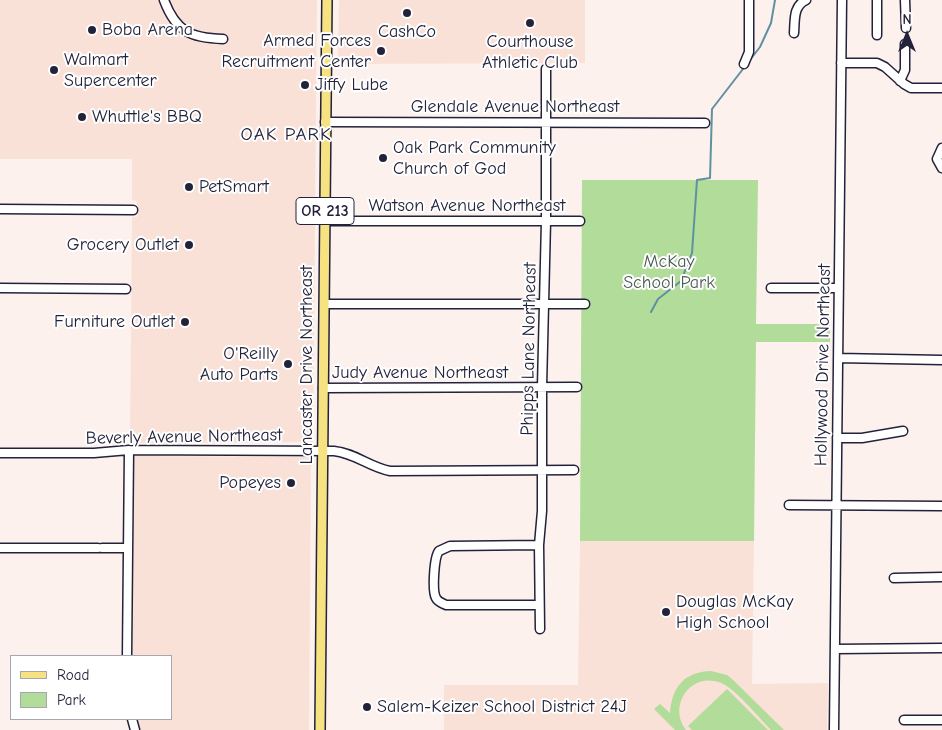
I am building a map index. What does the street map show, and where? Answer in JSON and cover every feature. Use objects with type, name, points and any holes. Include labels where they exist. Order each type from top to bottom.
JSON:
[{"type":"main road","name":"Lancaster Drive Northeast","points":[[320,730],[327,0]]},
{"type":"street","points":[[164,0],[169,12],[181,29],[198,37],[223,39]]},
{"type":"street","points":[[744,64],[749,52],[749,0]]},
{"type":"street","points":[[794,33],[796,10],[800,3],[806,0]]},
{"type":"street","name":"Hollywood Drive Northeast","points":[[834,730],[842,0]]},
{"type":"street","points":[[877,0],[877,35]]},
{"type":"street","points":[[905,0],[906,28]]},
{"type":"street","points":[[900,81],[905,70],[905,44]]},
{"type":"street","points":[[841,62],[877,63],[892,72],[900,81],[911,88],[942,88]]},
{"type":"street","name":"Phipps Lane Northeast","points":[[540,629],[539,545],[542,511],[546,69]]},
{"type":"street","name":"Glendale Avenue Northeast","points":[[326,122],[705,123]]},
{"type":"street","points":[[942,148],[937,159],[942,168]]},
{"type":"street","points":[[0,209],[133,210]]},
{"type":"street","name":"Watson Avenue Northeast","points":[[324,221],[580,221]]},
{"type":"street","points":[[0,288],[126,289]]},
{"type":"street","points":[[771,288],[838,288]]},
{"type":"street","points":[[324,304],[584,304]]},
{"type":"street","points":[[838,358],[942,360]]},
{"type":"street","name":"Judy Avenue Northeast","points":[[322,388],[577,387]]},
{"type":"street","points":[[837,438],[862,438],[903,431]]},
{"type":"street","points":[[127,655],[129,450]]},
{"type":"street","name":"Beverly Avenue Northeast","points":[[0,453],[94,453],[129,450],[322,451],[349,453],[371,465],[390,470],[574,470]]},
{"type":"street","points":[[789,505],[942,506]]},
{"type":"street","points":[[539,545],[450,546],[439,551],[435,560],[434,593],[437,599],[446,605],[539,605]]},
{"type":"street","points":[[0,548],[128,548]]},
{"type":"street","points":[[894,578],[942,578]]},
{"type":"street","points":[[835,649],[942,648]]},
{"type":"street","points":[[904,720],[942,720]]},
{"type":"shaded area","points":[[0,0],[317,0],[313,442],[130,443],[132,217],[137,217],[137,201],[132,200],[132,159],[0,159]]},
{"type":"shaded area","points":[[339,0],[585,0],[585,63],[338,64]]},
{"type":"shaded area","points":[[134,456],[311,457],[309,730],[139,730],[137,720],[172,720],[172,655],[132,655]]},
{"type":"shaded area","name":"Douglas McKay High School","points":[[580,541],[754,541],[752,684],[828,683],[827,730],[444,730],[444,685],[578,685]]},
{"type":"green space","name":"McKay School Park","points":[[582,180],[758,180],[756,324],[830,324],[830,342],[756,342],[754,541],[580,541]]},
{"type":"green space","points":[[711,671],[727,675],[732,679],[784,730],[771,730],[727,686],[710,681],[700,682],[692,686],[685,693],[679,711],[681,721],[686,730],[675,730],[654,709],[660,704],[670,713],[673,696],[681,683],[693,674]]},
{"type":"green space","points":[[727,689],[768,730],[692,730],[688,726]]},
{"type":"waterway","points":[[651,312],[658,299],[681,281],[692,253],[697,180],[710,178],[712,109],[760,47],[771,23],[775,0]]},
{"type":"place","name":"CashCo","points":[[407,13]]},
{"type":"place","name":"Courthouse Athletic Club","points":[[530,23]]},
{"type":"place","name":"Boba Arena","points":[[92,30]]},
{"type":"place","name":"Armed Forces Recruitment Center","points":[[381,51]]},
{"type":"place","name":"Walmart Supercenter","points":[[54,70]]},
{"type":"place","name":"Jiffy Lube","points":[[305,85]]},
{"type":"place","name":"Whuttle's BBQ","points":[[82,117]]},
{"type":"place","name":"Oak Park Community Church of God","points":[[383,158]]},
{"type":"place","name":"PetSmart","points":[[189,187]]},
{"type":"place","name":"Grocery Outlet","points":[[189,245]]},
{"type":"place","name":"Furniture Outlet","points":[[185,322]]},
{"type":"place","name":"O'Reilly Auto Parts","points":[[288,364]]},
{"type":"place","name":"Popeyes","points":[[291,483]]},
{"type":"place","name":"Douglas McKay High School","points":[[666,612]]},
{"type":"place","name":"Salem-Keizer School District 24J","points":[[367,707]]},
{"type":"district","name":"OAK PARK","points":[[286,135]]}]
